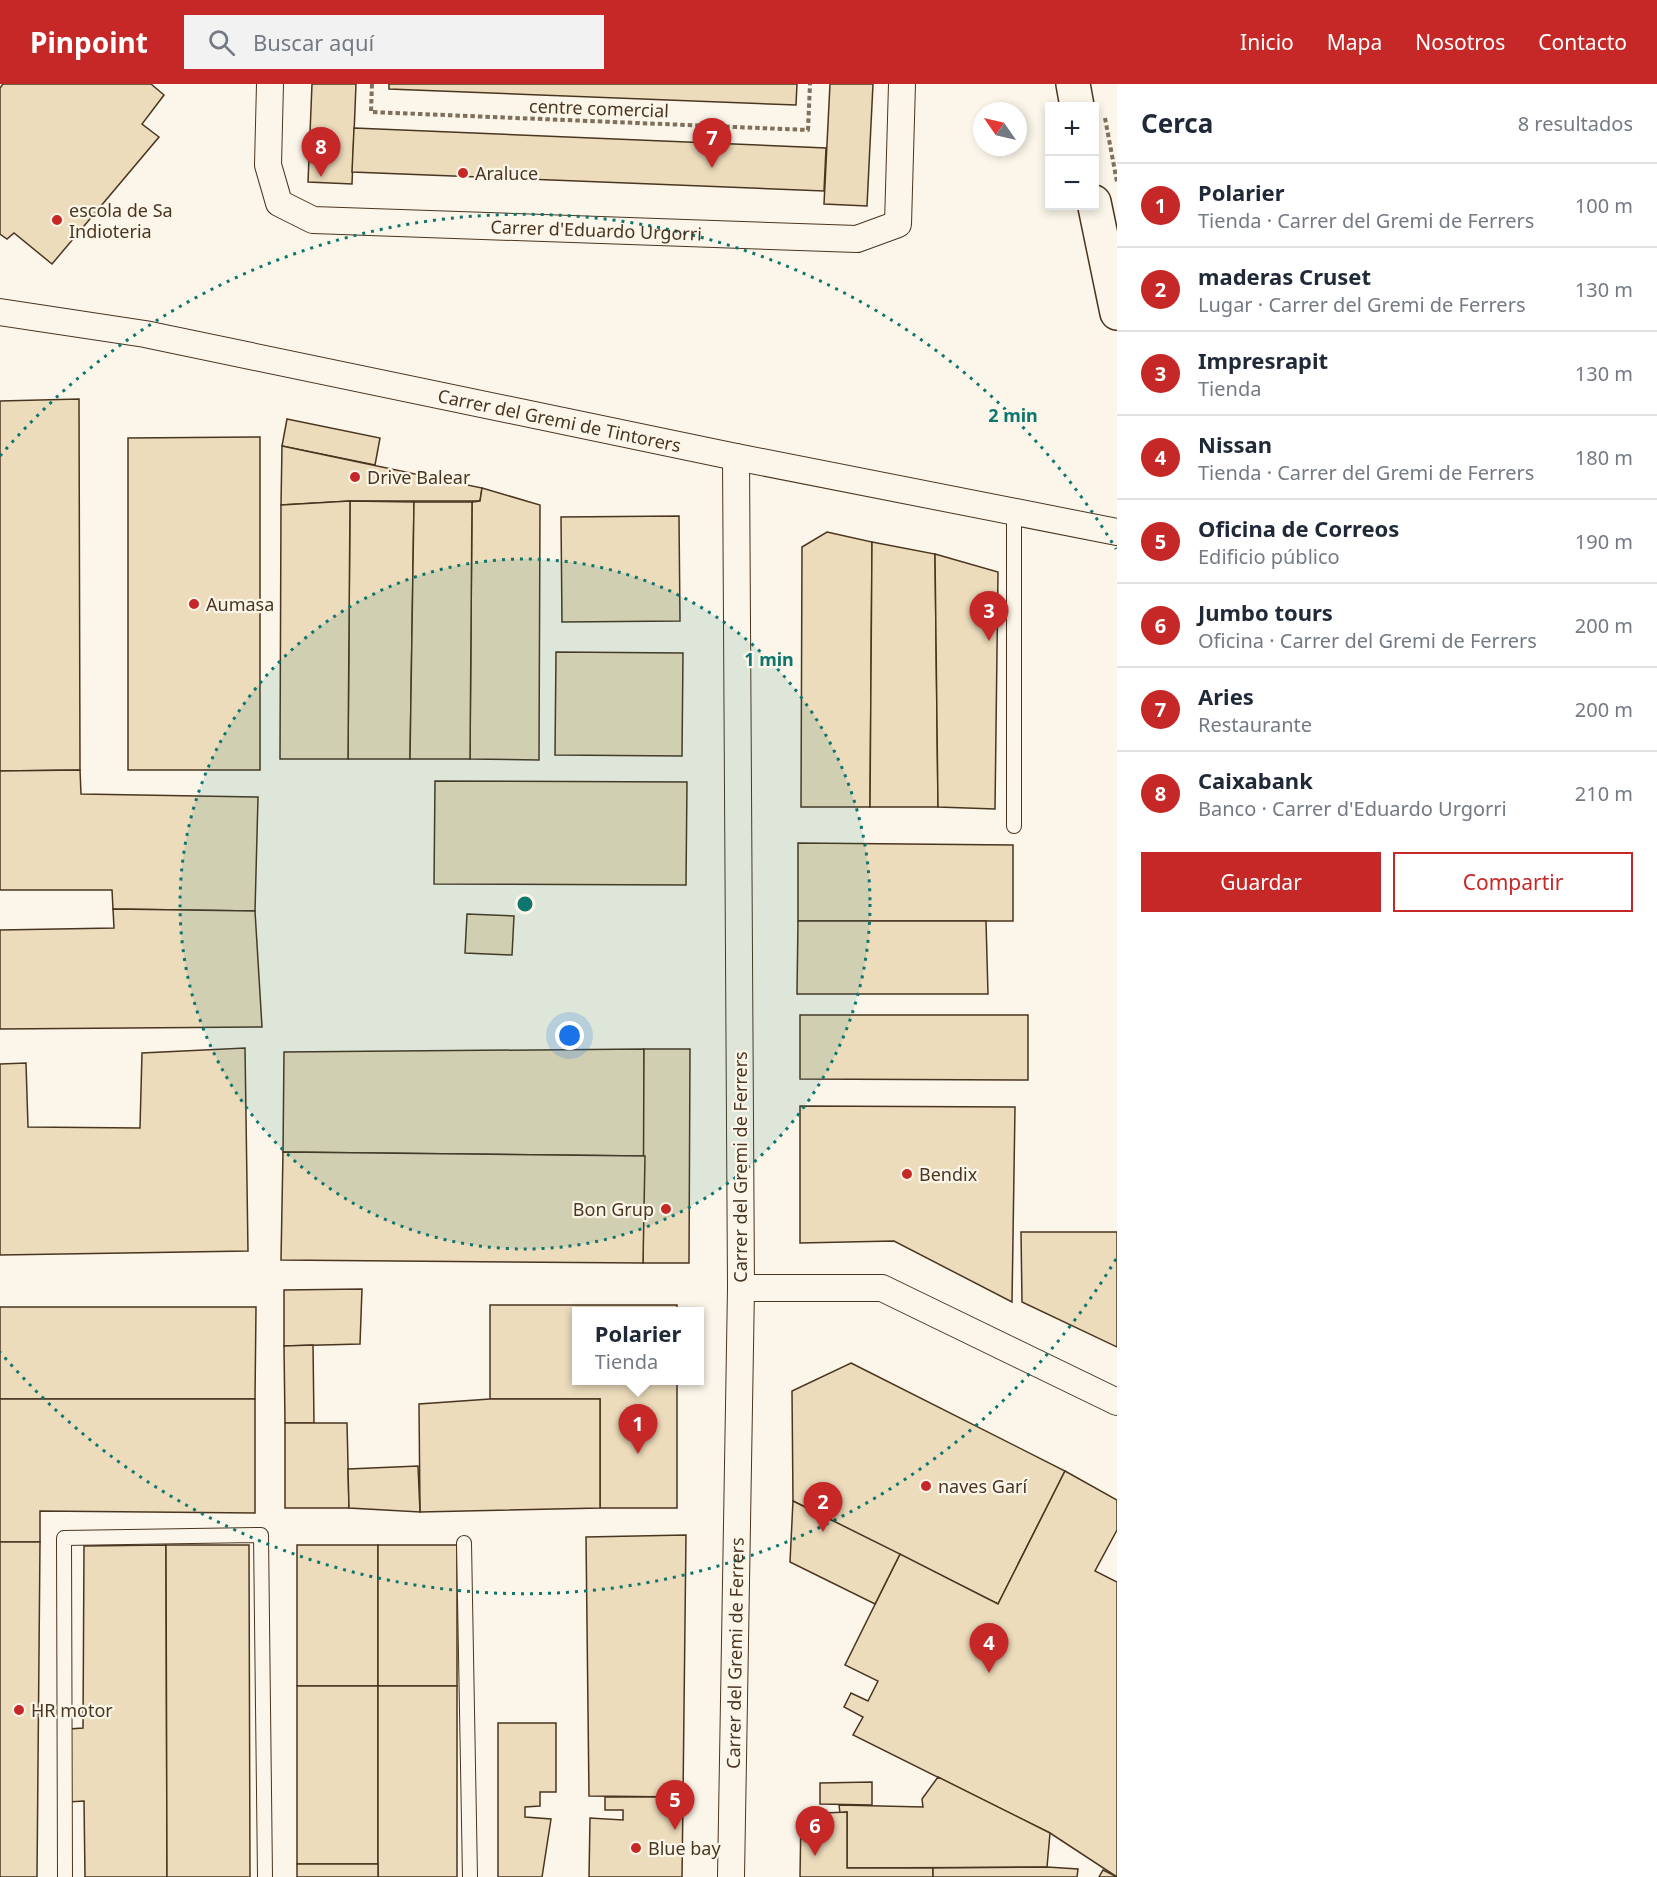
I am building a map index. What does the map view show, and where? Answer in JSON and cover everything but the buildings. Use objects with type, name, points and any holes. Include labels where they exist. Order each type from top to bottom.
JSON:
[{"type":"main road","points":[[1073,84],[1085,102]]},
{"type":"main road","points":[[1097,210],[1117,313]]},
{"type":"street","name":"Carrer d'Eduardo Urgorri","points":[[270,84],[268,165],[279,202],[313,220],[857,239],[897,224],[902,84]]},
{"type":"street","name":"Carrer del Gremi de Tintorers","points":[[0,312],[145,334],[736,458],[1117,532]]},
{"type":"street","name":"Carrer del Gremi de Ferrers","points":[[731,1877],[741,1288],[736,458]]},
{"type":"street","points":[[741,1288],[882,1288],[1117,1402]]},
{"type":"lane","points":[[1014,512],[1014,826]]},
{"type":"lane","points":[[64,1877],[64,1538],[261,1535],[265,1877]]},
{"type":"lane","points":[[464,1543],[470,1877]]},
{"type":"path","name":"centre comercial","points":[[372,84],[371,112],[808,130],[810,84]]},
{"type":"path","points":[[1099,134],[1117,183]]},
{"type":"place","name":"Aries","points":[[712,168]]},
{"type":"place","name":"Araluce","points":[[463,173]]},
{"type":"place","name":"Caixabank","points":[[321,177]]},
{"type":"place","name":"escola de Sa Indioteria","points":[[57,220]]},
{"type":"place","name":"Drive Balear","points":[[355,477]]},
{"type":"place","name":"Aumasa","points":[[194,604]]},
{"type":"place","name":"Impresrapit","points":[[989,641]]},
{"type":"place","name":"Bendix","points":[[907,1174]]},
{"type":"place","name":"Bon Grup","points":[[666,1209]]},
{"type":"place","name":"Polarier","points":[[638,1454]]},
{"type":"place","name":"naves Garí","points":[[926,1486]]},
{"type":"place","name":"maderas Cruset","points":[[823,1532]]},
{"type":"place","name":"Nissan","points":[[989,1673]]},
{"type":"place","name":"HR motor","points":[[19,1710]]},
{"type":"place","name":"Oficina de Correos","points":[[675,1830]]},
{"type":"place","name":"Blue bay","points":[[636,1848]]},
{"type":"place","name":"Jumbo tours","points":[[815,1856]]}]
